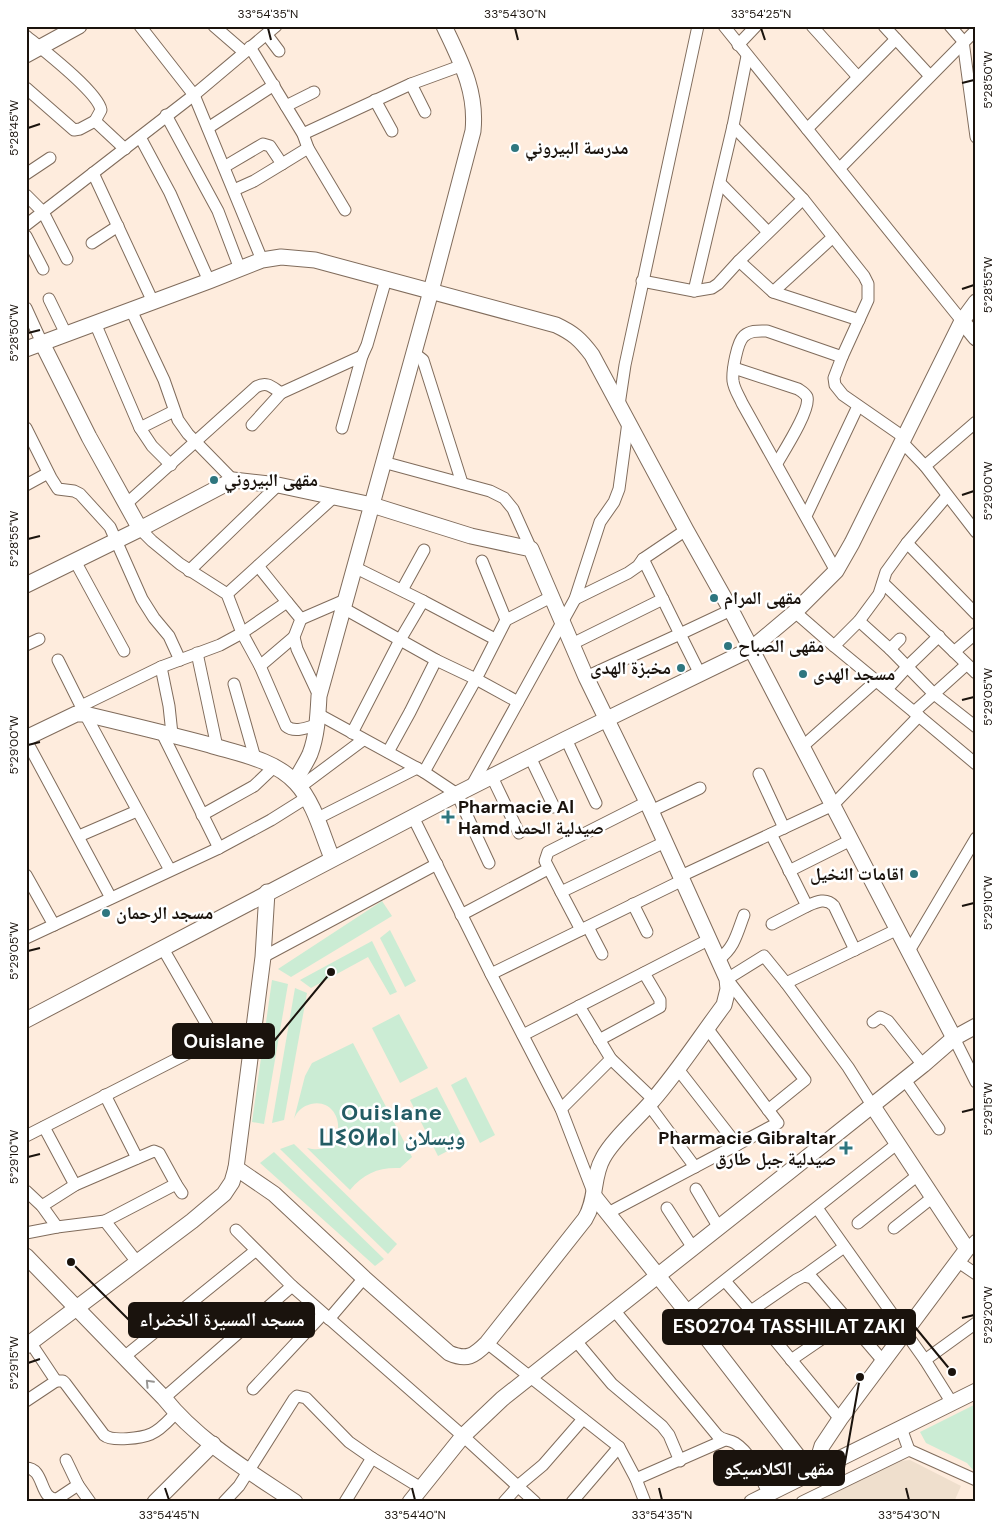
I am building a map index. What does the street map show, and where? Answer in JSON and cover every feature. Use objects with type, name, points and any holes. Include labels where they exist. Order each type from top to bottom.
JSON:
[{"type":"street","points":[[26,55],[79,26]]},
{"type":"street","points":[[140,26],[194,95],[262,260]]},
{"type":"street","points":[[214,26],[247,50],[274,85],[303,134],[308,148],[345,210]]},
{"type":"street","points":[[26,225],[194,95],[276,26]]},
{"type":"street","points":[[300,789],[310,755],[317,720],[319,696],[414,354],[473,131],[475,112],[463,65],[444,26]]},
{"type":"street","points":[[619,405],[642,281],[698,26]]},
{"type":"street","points":[[724,26],[976,338]]},
{"type":"street","points":[[738,45],[756,26]]},
{"type":"street","points":[[812,26],[858,77]]},
{"type":"street","points":[[884,26],[930,76]]},
{"type":"street","points":[[950,26],[963,41],[976,137]]},
{"type":"street","points":[[840,168],[963,41],[976,30]]},
{"type":"street","points":[[267,34],[279,51]]},
{"type":"street","points":[[26,36],[41,47],[94,96],[99,102],[101,110],[95,120],[80,129],[74,130],[26,88]]},
{"type":"street","points":[[807,129],[896,40]]},
{"type":"street","points":[[694,291],[733,126],[747,56]]},
{"type":"street","points":[[303,134],[411,84],[463,65]]},
{"type":"street","points":[[411,84],[425,112]]},
{"type":"street","points":[[208,128],[274,85]]},
{"type":"street","points":[[286,106],[314,92]]},
{"type":"street","points":[[375,100],[392,131]]},
{"type":"street","points":[[166,115],[214,204],[240,269]]},
{"type":"street","points":[[95,120],[125,149]]},
{"type":"street","points":[[733,126],[803,200],[864,276],[868,284],[868,300],[842,357],[834,378],[835,385],[843,395],[904,440],[976,532]]},
{"type":"street","points":[[140,137],[170,194],[209,281]]},
{"type":"street","points":[[224,167],[263,144],[270,146],[282,164]]},
{"type":"street","points":[[234,190],[254,181],[308,148]]},
{"type":"street","points":[[26,174],[50,158]]},
{"type":"street","points":[[94,173],[153,302]]},
{"type":"street","points":[[720,183],[768,232]]},
{"type":"street","points":[[26,194],[43,212],[67,259]]},
{"type":"street","points":[[642,281],[694,291],[705,290],[718,284],[739,260],[803,200]]},
{"type":"street","points":[[92,243],[118,226]]},
{"type":"street","points":[[26,236],[43,269]]},
{"type":"street","points":[[773,292],[833,237]]},
{"type":"street","points":[[26,349],[262,260],[281,257],[315,260],[556,325],[572,332],[582,341],[592,355],[731,610],[976,1082]]},
{"type":"street","points":[[739,260],[773,292],[859,320]]},
{"type":"street","points":[[342,428],[386,279]]},
{"type":"street","points":[[49,299],[66,334]]},
{"type":"street","points":[[26,1020],[464,790],[751,649],[795,612],[836,571],[904,440],[962,321],[976,302]]},
{"type":"street","points":[[26,308],[125,505],[140,530],[189,571],[227,594],[242,633],[260,666],[286,726],[297,730],[317,720],[352,733],[420,770],[464,790],[489,863]]},
{"type":"street","points":[[131,310],[164,380],[174,411],[182,426],[233,480]]},
{"type":"street","points":[[95,324],[140,428],[152,446],[170,465]]},
{"type":"street","points":[[836,571],[735,389],[733,381],[740,342],[743,336],[756,331],[767,331],[842,357]]},
{"type":"street","points":[[414,354],[423,360],[462,483]]},
{"type":"street","points":[[252,425],[281,393],[362,356]]},
{"type":"street","points":[[734,368],[798,389],[807,398],[804,413],[777,464]]},
{"type":"street","points":[[125,505],[256,387],[268,384],[281,393]]},
{"type":"street","points":[[806,516],[858,406]]},
{"type":"street","points":[[140,428],[174,411]]},
{"type":"street","points":[[464,790],[518,702],[575,599],[600,522],[614,502],[619,489],[628,422]]},
{"type":"street","points":[[925,466],[976,422]]},
{"type":"street","points":[[28,434],[58,489],[74,491],[80,494],[110,527],[142,599],[154,618],[169,636],[180,660]]},
{"type":"street","points":[[383,462],[490,491],[504,498],[513,509],[586,678],[649,806],[727,979],[805,1080],[768,1110]]},
{"type":"street","points":[[26,485],[48,472]]},
{"type":"street","points":[[26,585],[140,530],[233,480],[278,485],[372,504],[471,536],[531,550]]},
{"type":"street","points":[[189,571],[278,485]]},
{"type":"street","points":[[834,646],[859,621],[879,594],[886,572],[907,543],[947,496]]},
{"type":"street","points":[[227,594],[334,497]]},
{"type":"street","points":[[575,599],[628,573],[638,566],[642,559],[686,530]]},
{"type":"street","points":[[907,543],[976,614]]},
{"type":"street","points":[[402,590],[424,550]]},
{"type":"street","points":[[642,559],[700,674]]},
{"type":"street","points":[[75,561],[124,652]]},
{"type":"street","points":[[482,561],[506,620]]},
{"type":"street","points":[[258,566],[301,619]]},
{"type":"street","points":[[354,567],[495,638]]},
{"type":"street","points":[[883,583],[976,673]]},
{"type":"street","points":[[316,819],[420,770],[447,733],[506,620],[551,597]]},
{"type":"street","points":[[572,644],[663,599]]},
{"type":"street","points":[[352,733],[400,640],[423,601]]},
{"type":"street","points":[[111,898],[26,739],[161,667],[220,645],[242,633],[287,602]]},
{"type":"street","points":[[260,666],[294,637],[301,619],[344,604]]},
{"type":"street","points":[[344,604],[400,640],[518,702]]},
{"type":"street","points":[[586,678],[731,610]]},
{"type":"street","points":[[795,612],[976,764]]},
{"type":"street","points":[[859,621],[908,666],[934,694],[976,727]]},
{"type":"street","points":[[954,652],[976,633]]},
{"type":"street","points":[[887,690],[908,666],[939,636]]},
{"type":"street","points":[[294,637],[319,696]]},
{"type":"street","points":[[26,645],[39,639]]},
{"type":"street","points":[[890,649],[900,639]]},
{"type":"street","points":[[197,653],[217,747]]},
{"type":"street","points":[[58,660],[170,870]]},
{"type":"street","points":[[388,752],[436,660]]},
{"type":"street","points":[[491,974],[833,805],[934,694],[966,665]]},
{"type":"street","points":[[161,667],[169,706],[166,733],[219,848]]},
{"type":"street","points":[[802,747],[876,681]]},
{"type":"street","points":[[234,684],[256,758]]},
{"type":"street","points":[[83,710],[256,758],[282,770],[300,789],[316,819],[332,858]]},
{"type":"street","points":[[566,739],[596,803]]},
{"type":"street","points":[[26,938],[219,848],[277,816],[300,789],[363,740]]},
{"type":"street","points":[[530,757],[554,807]]},
{"type":"street","points":[[202,814],[254,786],[274,767]]},
{"type":"street","points":[[759,774],[784,828]]},
{"type":"street","points":[[492,777],[519,832]]},
{"type":"street","points":[[602,954],[561,892],[548,869],[545,861],[546,856],[552,849],[649,806],[700,788]]},
{"type":"street","points":[[79,836],[137,811]]},
{"type":"street","points":[[413,817],[561,1109],[594,1196],[812,1471],[820,1493]]},
{"type":"street","points":[[771,834],[807,906]]},
{"type":"street","points":[[909,951],[976,838]]},
{"type":"street","points":[[789,871],[851,840]]},
{"type":"street","points":[[561,892],[665,842]]},
{"type":"street","points":[[263,957],[437,864]]},
{"type":"street","points":[[461,915],[548,869]]},
{"type":"street","points":[[26,875],[54,925]]},
{"type":"street","points":[[56,1381],[28,1344],[192,1221],[224,1194],[232,1182],[236,1168],[263,957],[267,892]]},
{"type":"street","points":[[772,924],[807,906],[824,900],[831,902],[855,950]]},
{"type":"street","points":[[633,904],[647,932]]},
{"type":"street","points":[[719,959],[732,947],[744,915]]},
{"type":"street","points":[[786,983],[898,929]]},
{"type":"street","points":[[523,1035],[710,939]]},
{"type":"street","points":[[26,1136],[208,1043],[212,1038],[211,1032],[162,948]]},
{"type":"street","points":[[727,979],[764,956],[848,1067],[967,1250],[976,1274]]},
{"type":"street","points":[[599,1040],[660,1007],[660,1000],[644,973]]},
{"type":"street","points":[[236,1168],[274,1194],[364,1278],[449,1353],[457,1357],[476,1354],[487,1343],[585,1219],[591,1210],[597,1172],[604,1156],[651,1102],[724,1005],[728,989],[727,979]]},
{"type":"street","points":[[579,1006],[610,1059],[651,1102],[695,1167]]},
{"type":"street","points":[[872,1022],[880,1017],[888,1021],[923,1065]]},
{"type":"street","points":[[410,1502],[463,1436],[528,1376],[719,1228],[905,1080],[954,1038],[976,1026]]},
{"type":"street","points":[[608,1213],[778,1123],[706,1028]]},
{"type":"street","points":[[561,1109],[610,1059]]},
{"type":"street","points":[[677,1068],[737,1145]]},
{"type":"street","points":[[905,1080],[940,1130]]},
{"type":"street","points":[[105,1095],[137,1158]]},
{"type":"street","points":[[44,1127],[75,1185]]},
{"type":"street","points":[[686,1311],[898,1143]]},
{"type":"street","points":[[26,1233],[105,1221],[179,1189],[159,1153],[154,1151],[75,1185],[42,1206]]},
{"type":"street","points":[[858,1223],[918,1175]]},
{"type":"street","points":[[696,1189],[719,1228]]},
{"type":"street","points":[[26,1191],[42,1206],[57,1227]]},
{"type":"street","points":[[894,1228],[933,1197]]},
{"type":"street","points":[[667,1208],[693,1248]]},
{"type":"street","points":[[817,1208],[925,1360],[952,1402]]},
{"type":"street","points":[[105,1221],[137,1262]]},
{"type":"street","points":[[236,1230],[292,1286],[535,1502]]},
{"type":"street","points":[[751,1311],[844,1247]]},
{"type":"street","points":[[812,1471],[822,1446],[840,1419],[967,1250]]},
{"type":"street","points":[[124,1356],[255,1251]]},
{"type":"street","points":[[26,1256],[124,1356],[176,1413],[249,1471],[295,1502]]},
{"type":"street","points":[[804,1276],[812,1278],[883,1361]]},
{"type":"street","points":[[253,1389],[364,1278]]},
{"type":"street","points":[[724,1281],[840,1419]]},
{"type":"street","points":[[164,1398],[292,1286]]},
{"type":"street","points":[[614,1310],[717,1435],[736,1444],[745,1452],[756,1468],[768,1493]]},
{"type":"street","points":[[790,1360],[848,1321]]},
{"type":"street","points":[[925,1360],[976,1323]]},
{"type":"street","points":[[576,1340],[612,1384],[662,1426],[669,1435],[680,1461]]},
{"type":"street","points":[[487,1343],[619,1447],[636,1479],[645,1502]]},
{"type":"street","points":[[26,1401],[56,1381],[63,1381],[104,1435],[110,1439],[141,1437],[152,1434],[176,1413]]},
{"type":"street","points":[[752,1502],[976,1391]]},
{"type":"street","points":[[224,1502],[239,1486],[294,1399],[301,1396],[306,1398],[349,1442],[421,1488]]},
{"type":"street","points":[[504,1502],[518,1485],[543,1465],[583,1419]]},
{"type":"street","points":[[901,1428],[909,1450],[976,1480]]},
{"type":"street","points":[[636,1479],[725,1440]]},
{"type":"street","points":[[155,1502],[213,1444]]},
{"type":"street","points":[[572,1502],[619,1447]]},
{"type":"street","points":[[802,1502],[909,1450]]},
{"type":"street","points":[[345,1502],[372,1458]]},
{"type":"street","points":[[66,1460],[78,1485],[90,1502]]},
{"type":"street","points":[[26,1468],[36,1470],[51,1498],[57,1499],[78,1485]]},
{"type":"shaded area","points":[[910,1460],[961,1486],[954,1502],[817,1502],[899,1461]]},
{"type":"green space","points":[[382,901],[392,916],[291,977],[278,969]]},
{"type":"green space","points":[[390,930],[416,981],[405,987],[380,938]]},
{"type":"green space","points":[[372,941],[397,992],[390,995],[368,957],[311,988],[300,980]]},
{"type":"green space","points":[[272,980],[288,984],[264,1124],[252,1122]]},
{"type":"green space","points":[[295,988],[307,993],[284,1120],[272,1123]]},
{"type":"green space","points":[[399,1014],[428,1068],[400,1083],[372,1028]]},
{"type":"green space","points":[[353,1043],[412,1157],[400,1168],[379,1170],[366,1175],[350,1190],[307,1148],[321,1149],[331,1145],[336,1137],[338,1127],[336,1117],[331,1109],[323,1104],[311,1104],[301,1109],[294,1119],[305,1076],[312,1063]]},
{"type":"green space","points":[[466,1077],[495,1135],[480,1143],[451,1085]]},
{"type":"green space","points":[[437,1087],[465,1142],[438,1156],[410,1100]]},
{"type":"green space","points":[[294,1144],[397,1244],[388,1254],[280,1149]]},
{"type":"green space","points":[[274,1152],[384,1259],[375,1266],[260,1163]]},
{"type":"green space","points":[[976,1404],[976,1470],[973,1470],[967,1463],[926,1443],[920,1432]]},
{"type":"place","name":"مدرسة البيروني","points":[[515,148]]},
{"type":"place","name":"مقهى البيروني","points":[[214,480]]},
{"type":"place","name":"مقهى المرام","points":[[714,598]]},
{"type":"place","name":"مقهى الصباح","points":[[728,646]]},
{"type":"place","name":"مخبزة الهدى","points":[[681,668]]},
{"type":"place","name":"مسجد الهدى","points":[[803,674]]},
{"type":"place","name":"Pharmacie Al Hamd صيدلية الحمد","points":[[448,817]]},
{"type":"place","name":"اقامات النخيل","points":[[914,874]]},
{"type":"place","name":"مسجد الرحمان","points":[[106,913]]},
{"type":"place","name":"Ouislane","points":[[331,972]]},
{"type":"place","name":"Pharmacie Gibraltar صيدلية جبل طارق","points":[[846,1148]]},
{"type":"place","name":"مسجد المسيرة الخضراء","points":[[71,1262]]},
{"type":"place","name":"ES02704 TASSHILAT ZAKI","points":[[952,1372]]},
{"type":"place","name":"مقهى الكلاسيكو","points":[[860,1377]]},
{"type":"district","name":"Ouislane ⵡⵉⵙⵍⴰⵏ ويسلان","points":[[392,1124]]}]
